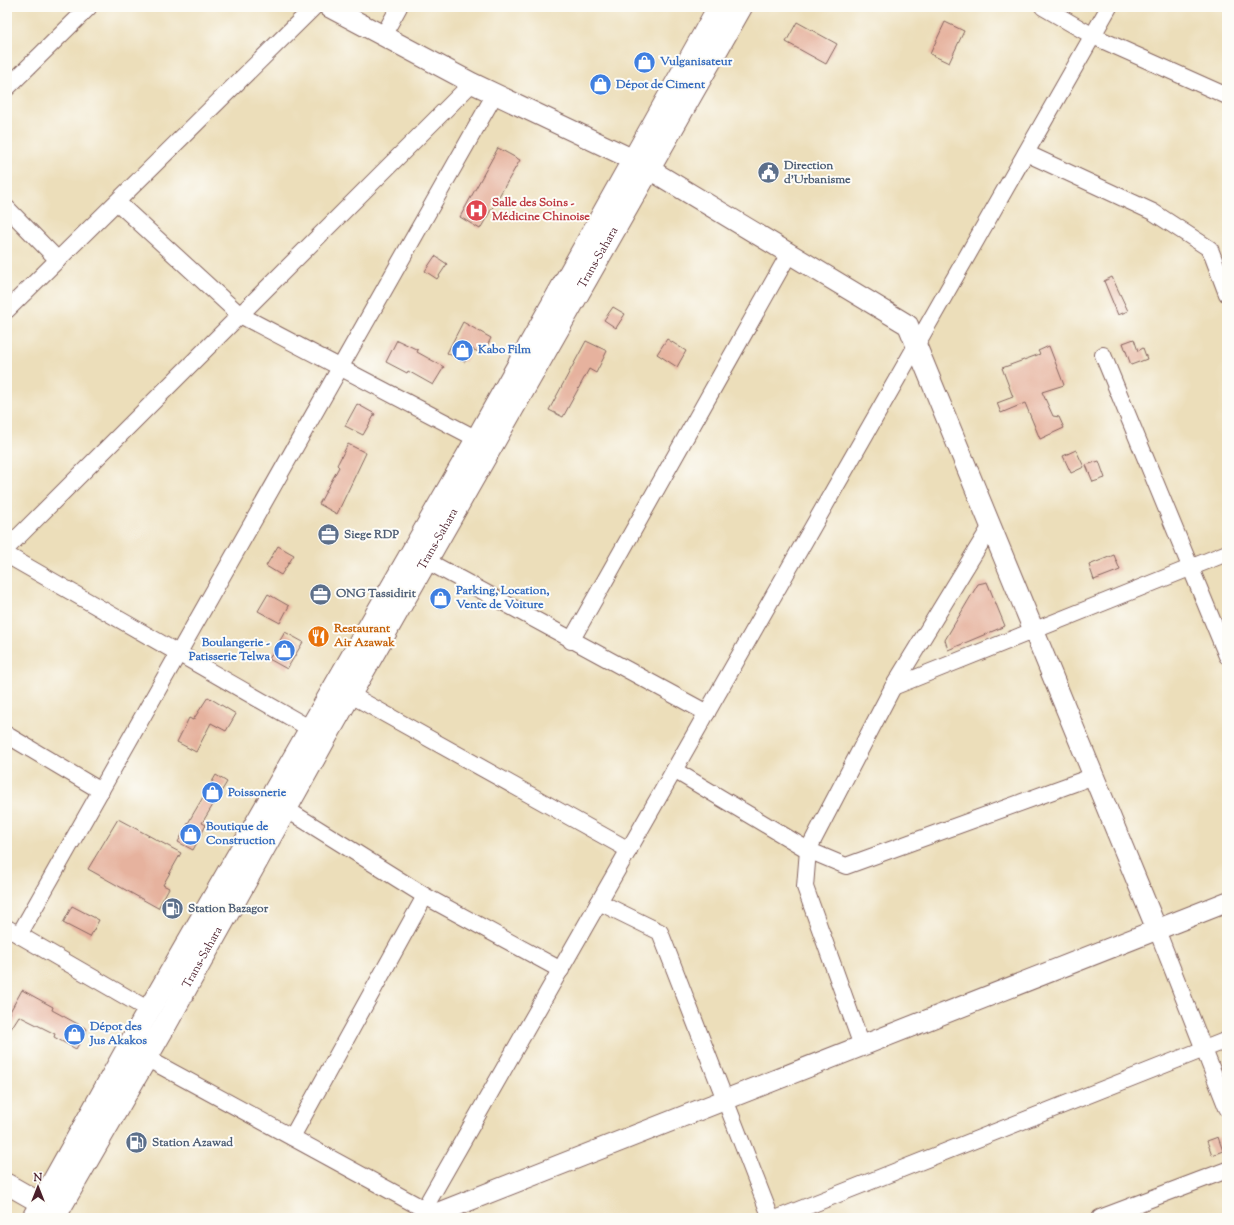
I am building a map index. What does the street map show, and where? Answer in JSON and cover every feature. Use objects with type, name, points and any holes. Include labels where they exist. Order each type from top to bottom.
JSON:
[{"type":"main road","name":"Trans-Sahara","points":[[138,1053],[149,1010],[278,804],[351,695],[426,561],[642,165],[719,7]]},
{"type":"main road","name":"Trans-Sahara","points":[[46,1214],[278,804],[310,728],[477,439],[642,165],[741,7]]},
{"type":"street","points":[[7,88],[89,7]]},
{"type":"street","points":[[7,310],[314,7]]},
{"type":"street","points":[[329,7],[472,83],[642,165],[790,252],[908,324],[1157,930],[1227,1108]]},
{"type":"street","points":[[383,36],[399,7]]},
{"type":"street","points":[[1043,7],[1092,36],[1227,96]]},
{"type":"street","points":[[428,1214],[599,902],[1109,7]]},
{"type":"street","points":[[7,548],[472,83]]},
{"type":"street","points":[[149,1010],[13,931],[101,791],[495,94]]},
{"type":"street","points":[[1026,153],[1153,212],[1210,249],[1227,294]]},
{"type":"street","points":[[117,202],[240,315],[477,439]]},
{"type":"street","points":[[7,208],[58,260]]},
{"type":"street","points":[[571,641],[790,252]]},
{"type":"street","points":[[1103,355],[1227,656]]},
{"type":"street","points":[[862,1046],[805,887],[808,850],[893,688],[991,526]]},
{"type":"street","points":[[893,688],[1227,553]]},
{"type":"street","points":[[7,555],[310,728]]},
{"type":"street","points":[[426,561],[571,641],[707,713]]},
{"type":"street","points":[[351,695],[629,850]]},
{"type":"street","points":[[7,735],[101,791]]},
{"type":"street","points":[[674,770],[808,850],[846,866],[1094,776]]},
{"type":"street","points":[[278,804],[425,896],[561,970]]},
{"type":"street","points":[[292,1137],[425,896]]},
{"type":"street","points":[[599,902],[660,932],[771,1218]]},
{"type":"street","points":[[428,1214],[726,1100],[1227,902]]},
{"type":"street","points":[[778,1218],[1227,1040]]},
{"type":"street","points":[[138,1053],[292,1137],[428,1214]]},
{"type":"street","points":[[1100,1218],[1227,1170]]},
{"type":"street","points":[[7,1184],[46,1214]]},
{"type":"building","points":[[797,22],[837,44],[826,64],[786,42]]},
{"type":"building","points":[[945,22],[964,31],[949,63],[930,54]]},
{"type":"building","points":[[498,148],[520,160],[480,229],[460,217]]},
{"type":"building","points":[[435,256],[447,264],[437,279],[425,271]]},
{"type":"building","points":[[1112,277],[1128,311],[1118,315],[1104,281]]},
{"type":"building","points":[[613,307],[625,314],[616,328],[604,320]]},
{"type":"building","points":[[463,322],[491,338],[483,354],[472,349],[465,362],[447,353]]},
{"type":"building","points":[[667,339],[686,351],[677,367],[657,354]]},
{"type":"building","points":[[1134,339],[1138,351],[1143,348],[1147,359],[1131,365],[1123,343]]},
{"type":"building","points":[[397,340],[418,350],[417,352],[444,367],[433,385],[408,371],[407,373],[386,362]]},
{"type":"building","points":[[586,341],[607,351],[596,373],[589,369],[563,417],[549,410]]},
{"type":"building","points":[[1049,346],[1064,385],[1042,392],[1053,416],[1059,417],[1064,428],[1040,439],[1025,403],[1001,413],[997,403],[1013,397],[1002,368],[1040,354],[1038,351]]},
{"type":"building","points":[[357,404],[375,414],[363,435],[345,426]]},
{"type":"building","points":[[348,444],[366,453],[337,514],[319,504],[339,467],[337,465]]},
{"type":"building","points":[[1076,450],[1084,467],[1071,473],[1063,456]]},
{"type":"building","points":[[1099,461],[1105,478],[1093,482],[1086,465]]},
{"type":"building","points":[[278,546],[294,555],[281,575],[266,566]]},
{"type":"building","points":[[1114,555],[1120,570],[1094,580],[1089,565]]},
{"type":"building","points":[[987,582],[1005,626],[948,650],[945,640],[978,584]]},
{"type":"building","points":[[268,594],[289,606],[280,623],[258,611]]},
{"type":"building","points":[[285,632],[303,642],[287,669],[269,659]]},
{"type":"building","points":[[208,697],[236,714],[226,731],[211,723],[196,752],[177,742],[189,718],[193,720]]},
{"type":"building","points":[[216,775],[227,782],[202,823],[206,825],[193,850],[178,842]]},
{"type":"building","points":[[118,819],[181,853],[163,885],[169,888],[158,908],[88,869]]},
{"type":"building","points":[[72,906],[99,920],[90,937],[63,923]]},
{"type":"building","points":[[22,990],[53,1007],[52,1010],[87,1029],[76,1049],[54,1037],[55,1034],[19,1016],[7,1035],[7,1017]]},
{"type":"building","points":[[1218,1137],[1223,1151],[1212,1155],[1207,1141]]},
{"type":"place","name":"Vulganisateur","points":[[644,62]]},
{"type":"place","name":"Dépot de Ciment","points":[[600,85]]},
{"type":"place","name":"Direction d'Urbanisme","points":[[768,173]]},
{"type":"place","name":"Salle des Soins - Médicine Chinoise","points":[[477,210]]},
{"type":"place","name":"Kabo Film","points":[[462,350]]},
{"type":"place","name":"Siege RDP","points":[[328,535]]},
{"type":"place","name":"ONG Tassidirit","points":[[321,594]]},
{"type":"place","name":"Parking, Location, Vente de Voiture","points":[[441,598]]},
{"type":"place","name":"Restaurant Air Azawak","points":[[318,636]]},
{"type":"place","name":"Boulangerie - Patisserie Telwa","points":[[285,650]]},
{"type":"place","name":"Poissonerie","points":[[213,793]]},
{"type":"place","name":"Boutique de Construction","points":[[190,834]]},
{"type":"place","name":"Station Bazagor","points":[[172,909]]},
{"type":"place","name":"Dépot des Jus Akakos","points":[[75,1034]]},
{"type":"place","name":"Station Azawad","points":[[136,1143]]}]
